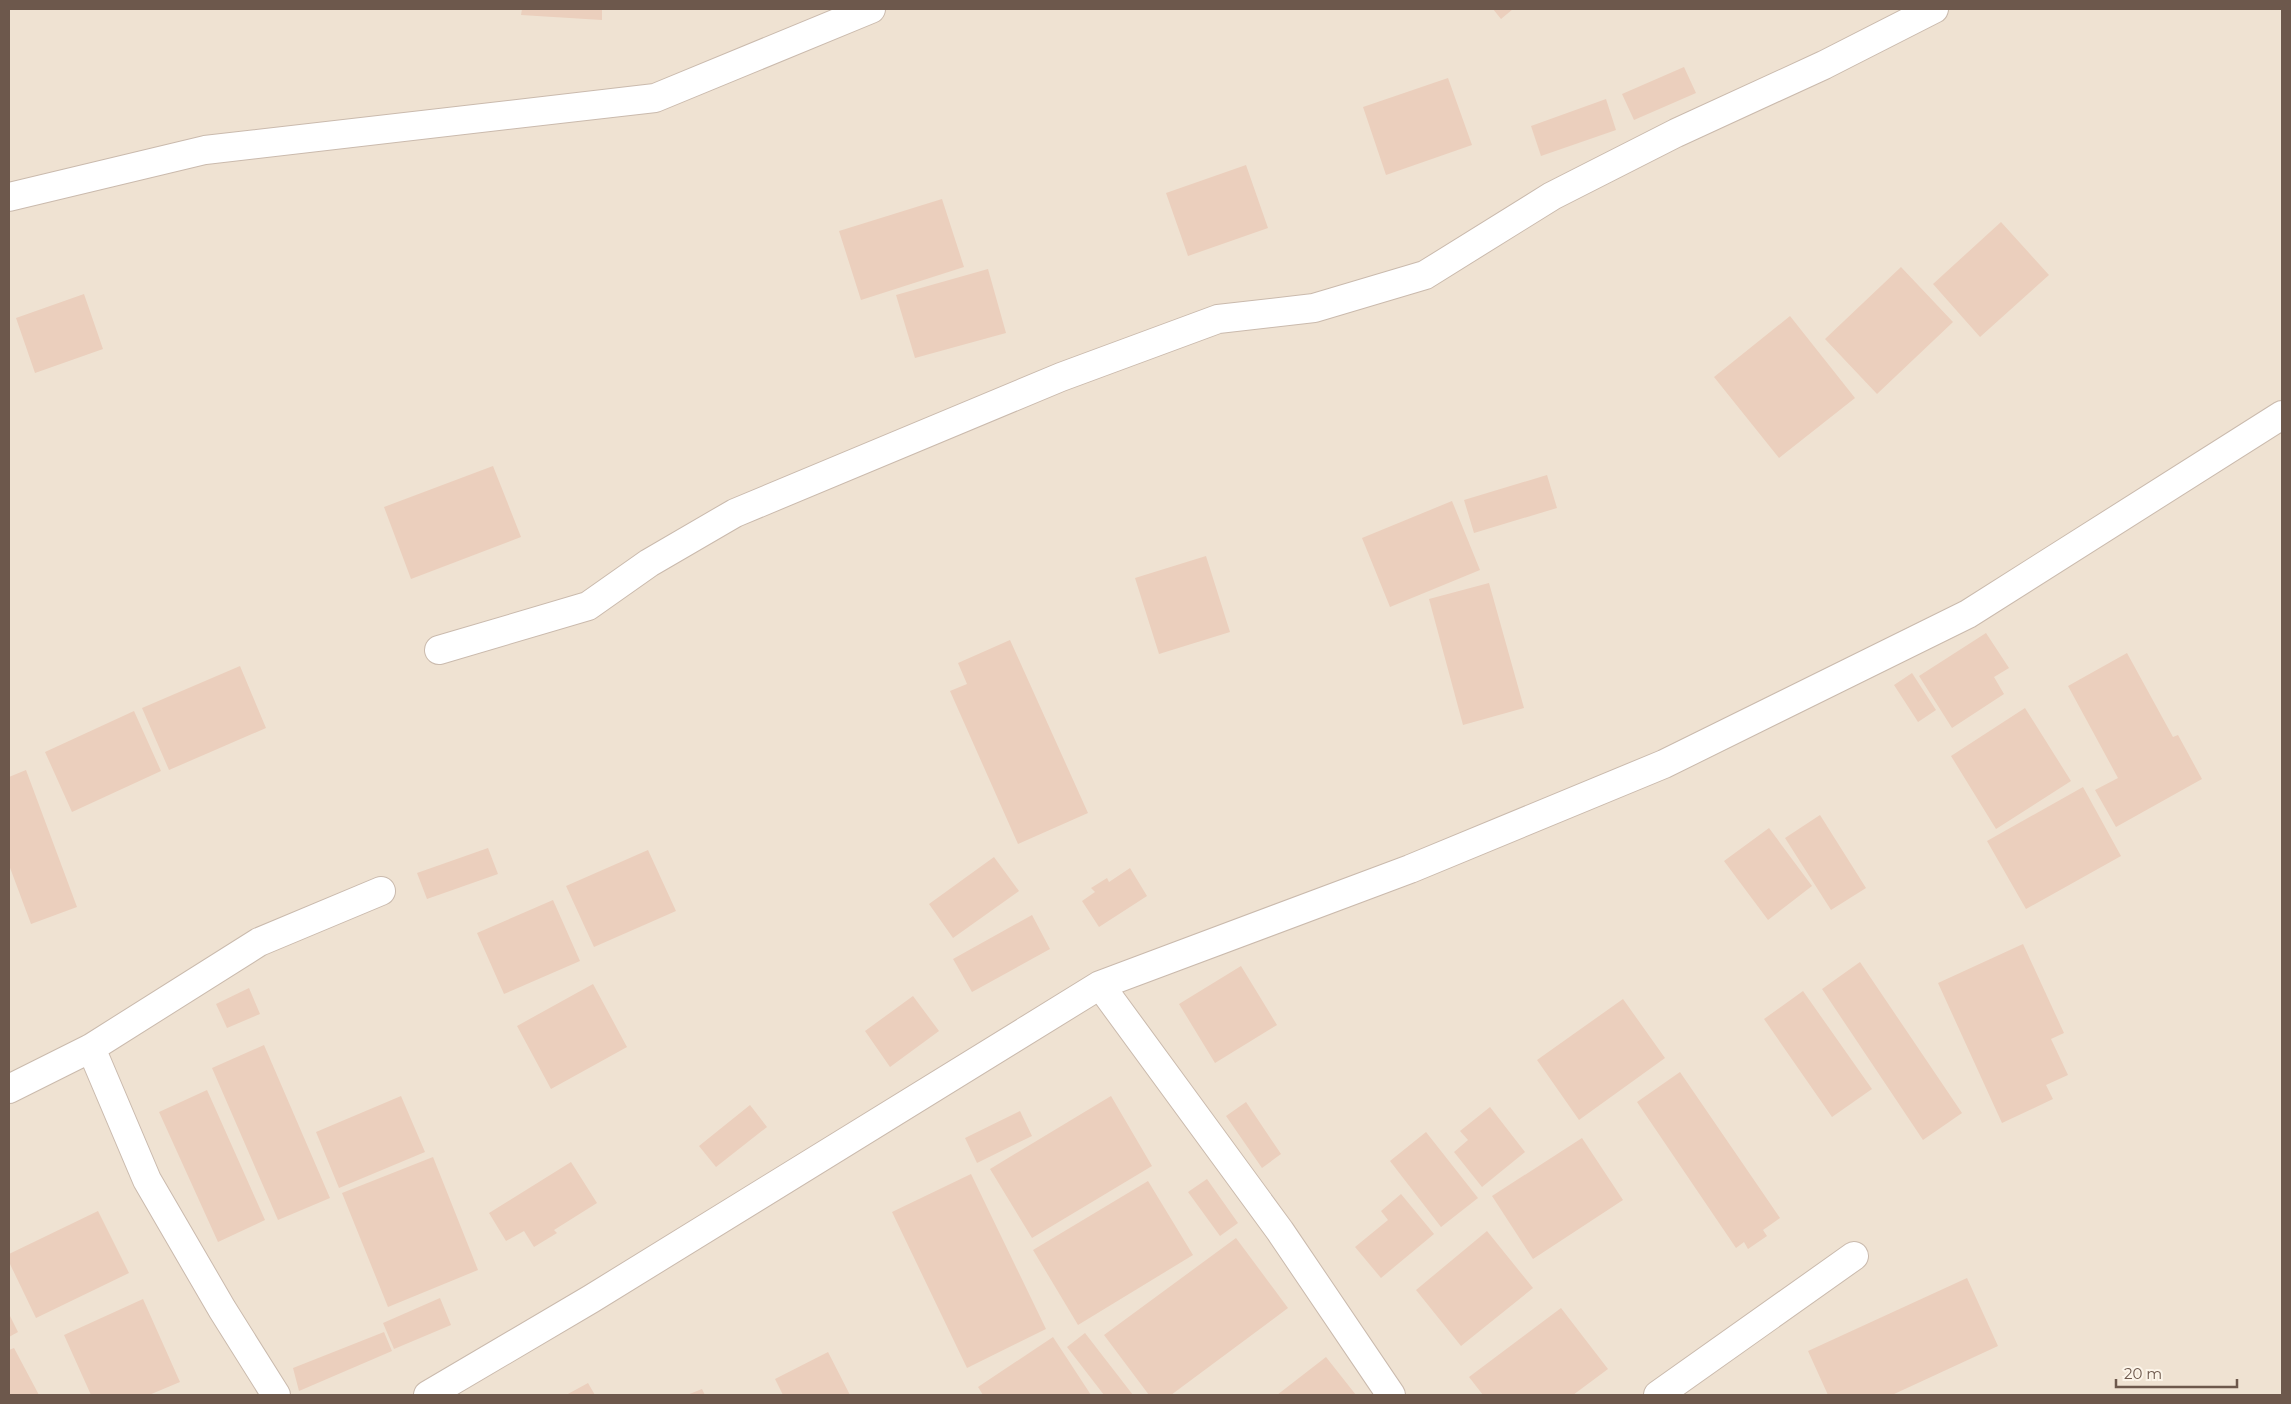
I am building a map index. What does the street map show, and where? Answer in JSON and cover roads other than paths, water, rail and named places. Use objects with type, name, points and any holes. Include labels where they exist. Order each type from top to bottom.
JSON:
[{"type":"street","points":[[9,197],[204,150],[655,98],[871,9]]},
{"type":"street","points":[[439,650],[588,606],[649,563],[736,513],[1070,374],[1218,319],[1314,308],[1425,275],[1552,196],[1676,133],[1824,65],[1934,9]]},
{"type":"street","points":[[428,1395],[608,1289],[1100,985],[1410,869],[1664,764],[1968,614],[2282,415]]},
{"type":"street","points":[[9,1089],[91,1048],[259,942],[381,891]]},
{"type":"street","points":[[1100,985],[1280,1231],[1391,1395]]},
{"type":"street","points":[[91,1048],[147,1180],[222,1309],[276,1395]]},
{"type":"street","points":[[1658,1395],[1854,1256]]}]
